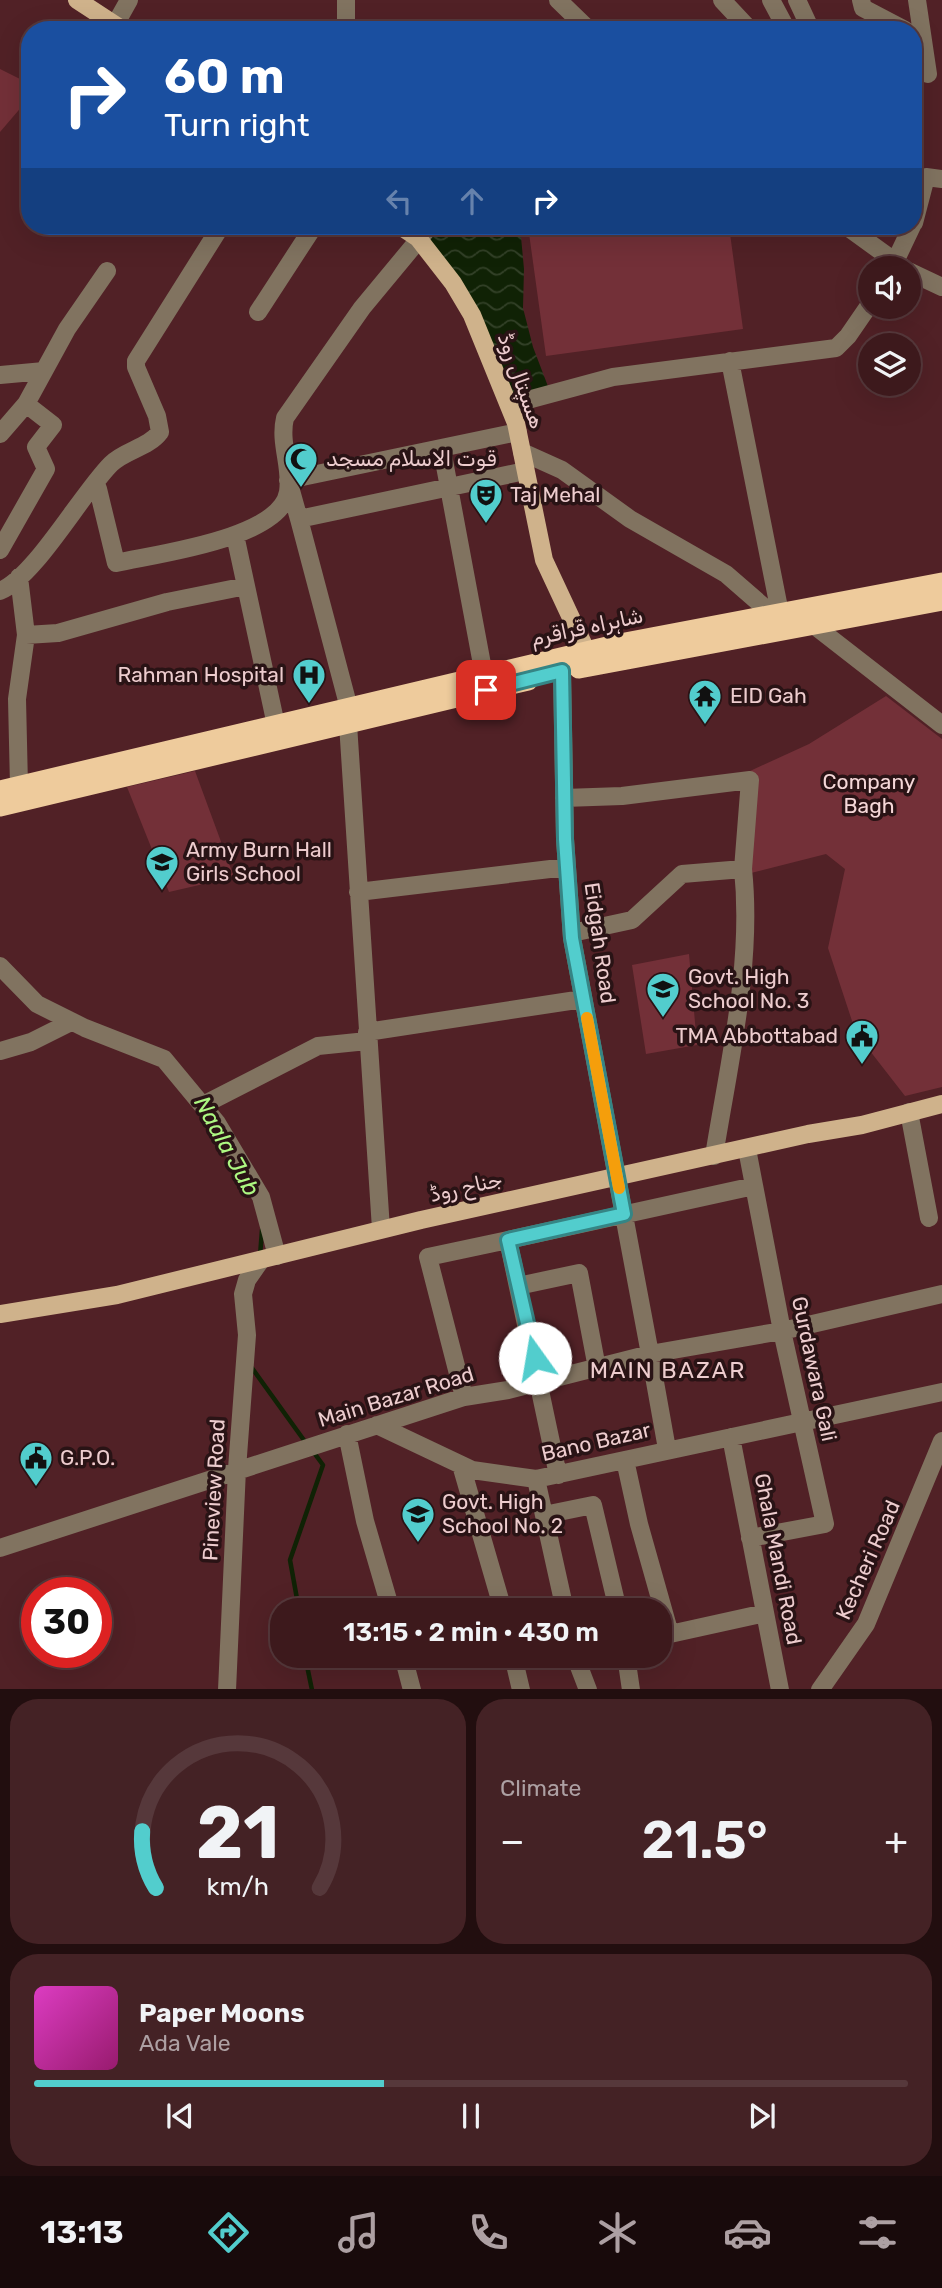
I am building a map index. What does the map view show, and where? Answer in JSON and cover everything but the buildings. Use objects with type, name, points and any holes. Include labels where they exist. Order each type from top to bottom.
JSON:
[{"type":"highway","name":"شاہراہ قراقرم","points":[[0,806],[348,716],[484,675],[776,614],[942,583]]},
{"type":"highway","name":"شاہراہ قراقرم","points":[[9,788],[276,725],[348,716],[562,671],[942,600]]},
{"type":"main road","points":[[76,0],[109,21]]},
{"type":"main road","name":"ھسپتال روڈ","points":[[426,235],[472,315],[509,405],[518,432],[544,560],[587,652]]},
{"type":"main road","name":"جناح روڈ","points":[[0,1314],[117,1295],[382,1229],[942,1104]]},
{"type":"street","points":[[121,21],[128,0]]},
{"type":"street","points":[[346,0],[346,21]]},
{"type":"street","points":[[558,0],[580,21]]},
{"type":"street","points":[[722,0],[742,21]]},
{"type":"street","points":[[771,0],[782,21]]},
{"type":"street","points":[[797,0],[807,21]]},
{"type":"street","points":[[861,0],[863,8],[888,21]]},
{"type":"street","points":[[917,0],[918,21]]},
{"type":"street","points":[[922,51],[928,74],[922,71]]},
{"type":"street","points":[[922,192],[926,177],[942,179]]},
{"type":"street","points":[[0,592],[19,577],[43,551],[112,463],[155,439],[160,432],[158,416],[136,367],[136,361],[214,235]]},
{"type":"street","points":[[258,312],[308,235]]},
{"type":"street","points":[[382,1229],[367,1036],[348,716],[288,480],[282,431],[285,418],[362,308],[422,235]]},
{"type":"street","points":[[858,235],[886,256]]},
{"type":"street","points":[[903,256],[910,235]]},
{"type":"street","points":[[0,434],[26,404],[67,329],[107,271]]},
{"type":"street","points":[[921,277],[942,287]]},
{"type":"street","points":[[509,405],[613,377],[836,348],[859,319]]},
{"type":"street","points":[[730,361],[776,614]]},
{"type":"street","points":[[0,375],[44,371]]},
{"type":"street","points":[[0,550],[46,469],[36,447],[53,425],[26,404]]},
{"type":"street","points":[[288,480],[518,432]]},
{"type":"street","points":[[442,450],[484,675]]},
{"type":"street","points":[[522,452],[562,470],[630,519],[726,574],[776,614]]},
{"type":"street","points":[[299,519],[525,471]]},
{"type":"street","points":[[93,486],[98,489],[116,563],[229,536],[258,525],[282,506],[288,480]]},
{"type":"street","points":[[229,536],[246,586],[276,725]]},
{"type":"street","points":[[9,788],[26,635],[19,577]]},
{"type":"street","points":[[26,635],[58,633],[167,602],[246,586]]},
{"type":"street","points":[[811,623],[942,726]]},
{"type":"street","name":"Eidgah Road","points":[[562,671],[564,798],[572,933],[616,1176]]},
{"type":"street","points":[[564,798],[622,796],[750,780],[743,869],[748,915],[737,1012],[714,1156]]},
{"type":"street","points":[[358,892],[567,867]]},
{"type":"street","points":[[572,933],[632,920],[682,874],[743,869]]},
{"type":"street","points":[[0,965],[37,1004],[164,1059],[217,1123],[261,1197],[269,1258],[247,1280],[243,1294]]},
{"type":"street","points":[[202,1105],[318,1046],[583,999]]},
{"type":"street","points":[[0,1051],[31,1042],[71,1021]]},
{"type":"street","points":[[909,1112],[929,1218]]},
{"type":"street","name":"Gurdawara Gali","points":[[747,1149],[782,1331],[825,1524],[750,1538]]},
{"type":"street","points":[[616,1176],[667,1449]]},
{"type":"street","points":[[464,1397],[428,1257],[754,1186]]},
{"type":"street","points":[[508,1240],[541,1382],[558,1475]]},
{"type":"street","points":[[219,1271],[237,1283],[243,1294]]},
{"type":"street","points":[[518,1286],[579,1273],[597,1368]]},
{"type":"street","name":"Pineview Road","points":[[227,1689],[237,1469],[247,1335],[243,1294]]},
{"type":"street","name":"Main Bazar Road","points":[[0,1548],[110,1515],[237,1469],[464,1397],[541,1382],[650,1354],[782,1331],[942,1294]]},
{"type":"street","name":"Bano Bazar","points":[[536,1479],[942,1392]]},
{"type":"street","points":[[377,1424],[461,1465],[536,1479],[562,1598]]},
{"type":"street","points":[[347,1434],[365,1521],[387,1598]]},
{"type":"street","name":"Ghala Mandi Road","points":[[731,1437],[780,1689]]},
{"type":"street","name":"Kecheri Road","points":[[820,1689],[866,1624],[920,1500],[942,1441]]},
{"type":"street","points":[[625,1460],[639,1524],[670,1634],[765,1613]]},
{"type":"street","points":[[461,1465],[499,1598]]},
{"type":"street","points":[[920,1500],[942,1490]]},
{"type":"street","points":[[544,1515],[593,1505],[615,1598]]},
{"type":"street","points":[[406,1668],[412,1689]]},
{"type":"street","points":[[516,1668],[521,1689]]},
{"type":"street","points":[[580,1668],[588,1689]]},
{"type":"street","points":[[628,1668],[631,1689]]},
{"type":"green space","points":[[0,69],[21,80],[21,108],[0,132]]},
{"type":"green space","points":[[529,235],[730,235],[743,329],[546,356]]},
{"type":"green space","name":"Company Bagh","points":[[886,696],[942,739],[942,1087],[905,1096],[856,1033],[828,948],[845,869],[826,854],[747,874],[750,771],[809,744]]},
{"type":"green space","points":[[195,771],[234,877],[169,892],[127,787]]},
{"type":"green space","points":[[689,954],[697,1045],[646,1054],[632,965]]},
{"type":"water","points":[[426,235],[521,235],[524,269],[523,308],[533,347],[549,389],[513,401],[422,239]]},
{"type":"waterway","name":"Naala Jub","points":[[260,1256],[262,1230]]},
{"type":"waterway","name":"Naala Jub","points":[[252,1368],[306,1443]]},
{"type":"waterway","name":"Naala Jub","points":[[297,1598],[290,1560],[323,1465],[312,1450]]},
{"type":"waterway","name":"Naala Jub","points":[[307,1668],[312,1689]]},
{"type":"slow traffic","points":[[587,1018],[619,1188]]},
{"type":"place","name":"قوت الاسلام مسجد","points":[[301,489]]},
{"type":"place","name":"Taj Mehal","points":[[486,525]]},
{"type":"place","name":"Rahman Hospital","points":[[309,705]]},
{"type":"place","name":"EID Gah","points":[[705,726]]},
{"type":"place","name":"Army Burn Hall Girls School","points":[[162,892]]},
{"type":"place","name":"Govt. High School No. 3","points":[[663,1019]]},
{"type":"place","name":"TMA Abbottabad","points":[[862,1066]]},
{"type":"place","name":"G.P.O.","points":[[36,1488]]},
{"type":"place","name":"Govt. High School No. 2","points":[[418,1544]]},
{"type":"district","name":"MAIN BAZAR","points":[[668,1370]]},
{"type":"route","points":[[486,690],[562,671],[565,839],[572,938],[624,1214],[508,1240],[535,1358]]}]
